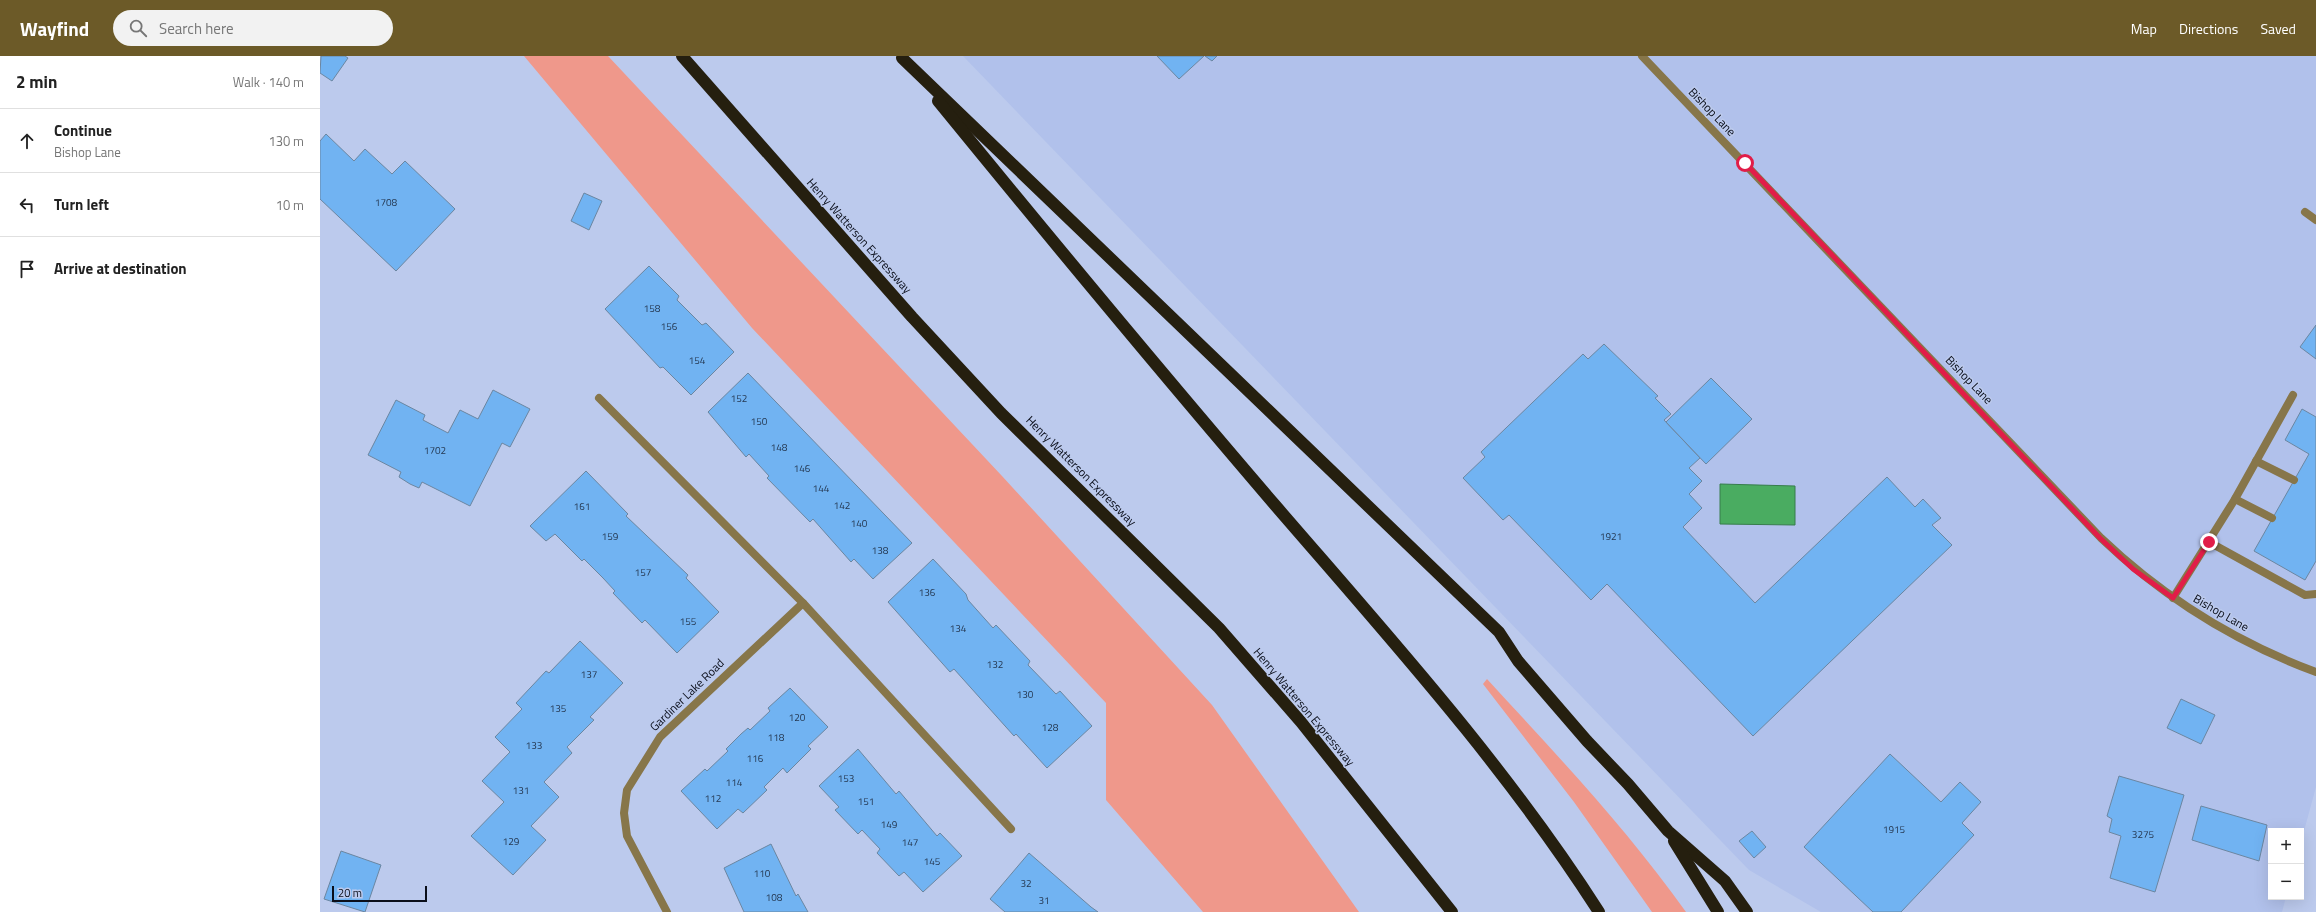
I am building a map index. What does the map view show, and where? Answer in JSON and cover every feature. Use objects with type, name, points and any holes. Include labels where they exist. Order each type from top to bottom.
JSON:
[{"type":"highway","name":"Henry Watterson Expressway","points":[[682,56],[912,317],[1002,413],[1219,628],[1301,722],[1452,912]]},
{"type":"highway","points":[[901,57],[1500,632],[1518,661],[1668,832],[1725,881],[1747,912]]},
{"type":"highway","points":[[901,57],[1141,349],[1422,676],[1507,779],[1562,856],[1599,912]]},
{"type":"highway","points":[[1668,832],[1718,912]]},
{"type":"street","name":"Bishop Lane","points":[[1642,56],[2100,538],[2133,569],[2173,598],[2256,647],[2316,672]]},
{"type":"street","points":[[2305,212],[2316,220]]},
{"type":"street","points":[[2173,598],[2235,499],[2293,395]]},
{"type":"street","points":[[599,398],[803,603],[1011,829]]},
{"type":"street","points":[[2256,461],[2294,480]]},
{"type":"street","points":[[2235,499],[2272,518]]},
{"type":"street","points":[[2209,542],[2305,595],[2316,594]]},
{"type":"street","name":"Gardiner Lake Road","points":[[667,912],[627,836],[624,813],[627,790],[660,737],[803,603]]},
{"type":"shaded area","points":[[524,56],[608,56],[1002,476],[1212,705],[1359,912],[1203,912],[1106,800],[1106,703],[752,328]]},
{"type":"shaded area","points":[[963,56],[2316,56],[2316,787],[2304,831],[2304,828],[2268,828],[2268,900],[2285,900],[2282,912],[1821,912],[1749,870]]},
{"type":"shaded area","points":[[1720,484],[1795,486],[1795,525],[1720,524]]},
{"type":"shaded area","points":[[1487,679],[1565,764],[1640,851],[1686,912],[1652,912],[1574,802],[1483,684]]},
{"type":"building","points":[[321,56],[345,56],[348,58],[332,81],[320,73]]},
{"type":"building","points":[[1157,56],[1204,56],[1179,79]]},
{"type":"building","points":[[1205,56],[1217,56],[1212,61]]},
{"type":"building","points":[[326,134],[354,161],[365,149],[392,174],[405,161],[455,209],[396,271],[320,199],[320,141]]},
{"type":"building","points":[[584,193],[602,201],[589,230],[571,221]]},
{"type":"building","points":[[649,266],[679,296],[677,300],[702,325],[706,323],[734,352],[691,395],[663,367],[660,368],[605,309]]},
{"type":"building","points":[[2316,325],[2316,359],[2300,347]]},
{"type":"building","points":[[1604,344],[1658,396],[1655,398],[1671,414],[1664,420],[1700,458],[1689,468],[1702,481],[1689,494],[1702,508],[1683,527],[1755,603],[1887,477],[1915,507],[1923,499],[1941,518],[1932,525],[1952,545],[1753,736],[1607,584],[1591,600],[1509,515],[1503,520],[1463,478],[1485,457],[1481,452],[1583,354],[1588,359]]},
{"type":"building","points":[[748,373],[912,543],[873,579],[854,559],[851,562],[813,519],[810,522],[767,478],[769,476],[749,454],[746,457],[708,412]]},
{"type":"building","points":[[1711,378],[1752,419],[1706,464],[1666,422]]},
{"type":"building","points":[[493,390],[530,409],[510,447],[502,443],[470,506],[422,482],[419,488],[410,484],[399,477],[401,472],[368,455],[396,400],[425,415],[423,420],[448,433],[460,410],[478,419]]},
{"type":"building","points":[[2302,409],[2316,417],[2316,561],[2305,580],[2254,551],[2309,454],[2285,440]]},
{"type":"building","points":[[586,471],[628,514],[626,516],[688,575],[686,578],[719,612],[677,653],[645,620],[642,623],[613,593],[615,591],[584,559],[582,561],[555,534],[546,541],[530,526]]},
{"type":"building","points":[[933,559],[966,594],[968,600],[993,628],[996,625],[1030,661],[1028,665],[1056,694],[1060,691],[1092,726],[1047,768],[1016,734],[1014,736],[954,669],[950,672],[888,602]]},
{"type":"building","points":[[580,641],[623,683],[590,717],[594,720],[567,747],[572,753],[544,782],[559,797],[531,826],[546,840],[513,875],[471,836],[504,802],[482,781],[510,752],[495,737],[522,709],[516,703],[546,671],[549,673]]},
{"type":"building","points":[[790,688],[828,727],[808,746],[811,749],[787,773],[783,768],[764,787],[767,790],[743,813],[738,809],[717,829],[681,791],[705,769],[707,771],[728,751],[726,749],[741,734],[748,728],[750,730],[770,711],[768,708]]},
{"type":"building","points":[[2181,699],[2215,715],[2201,744],[2167,728]]},
{"type":"building","points":[[858,749],[896,794],[899,791],[937,836],[940,833],[962,856],[923,892],[904,872],[899,876],[877,853],[880,849],[862,830],[858,834],[835,810],[839,807],[819,786]]},
{"type":"building","points":[[1890,754],[1941,802],[1960,782],[1981,802],[1962,823],[1974,835],[1901,912],[1873,912],[1804,847]]},
{"type":"building","points":[[2119,776],[2184,795],[2155,892],[2110,878],[2121,836],[2109,832],[2112,819],[2107,816]]},
{"type":"building","points":[[2201,806],[2267,825],[2259,861],[2192,840]]},
{"type":"building","points":[[1752,831],[1766,847],[1754,858],[1739,841]]},
{"type":"building","points":[[771,844],[796,896],[798,894],[808,912],[744,912],[724,868]]},
{"type":"building","points":[[341,851],[381,865],[365,912],[324,899]]},
{"type":"building","points":[[1029,853],[1098,912],[1005,912],[990,899]]},
{"type":"route","points":[[1745,163],[2073,507],[2100,538],[2133,569],[2173,598],[2209,542]]}]
